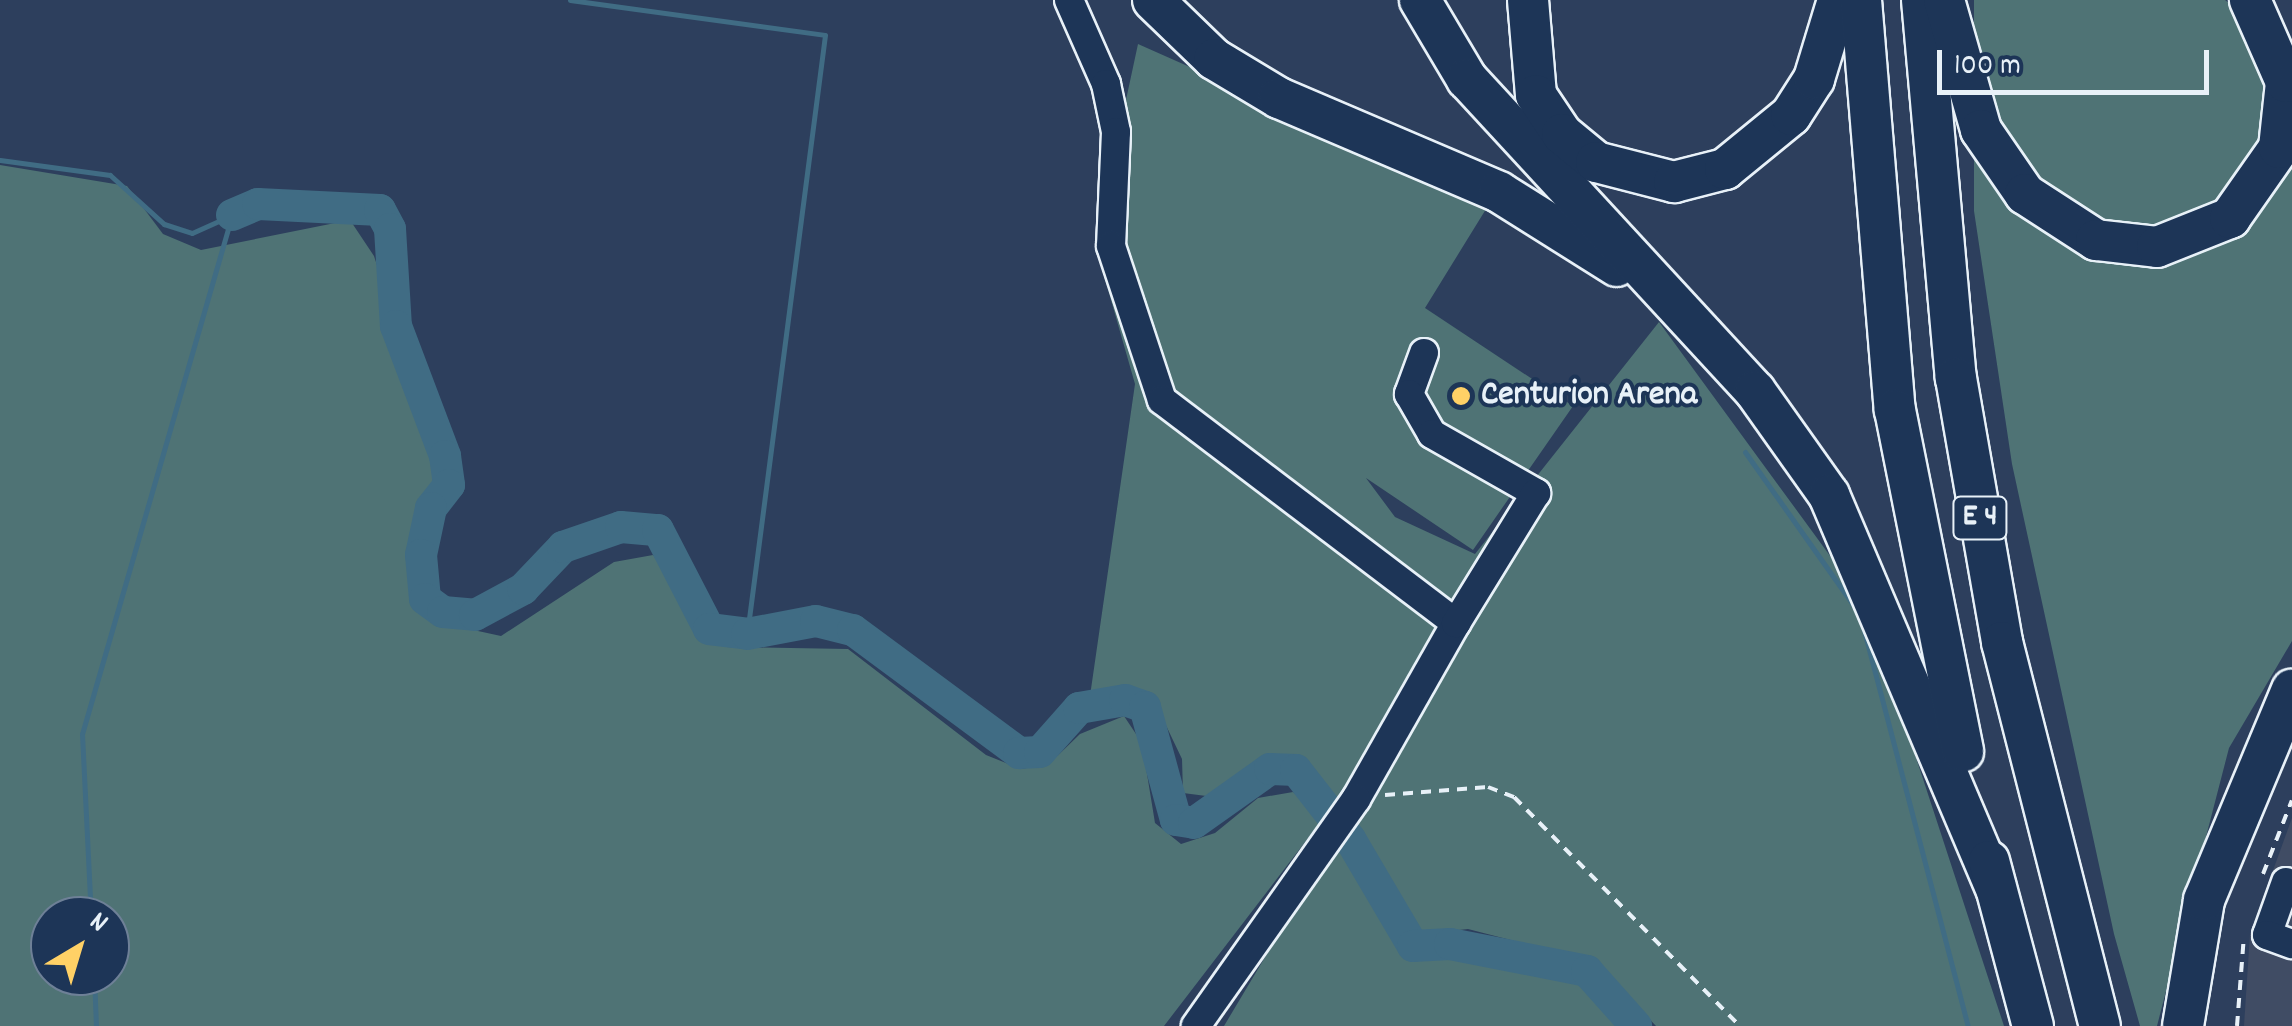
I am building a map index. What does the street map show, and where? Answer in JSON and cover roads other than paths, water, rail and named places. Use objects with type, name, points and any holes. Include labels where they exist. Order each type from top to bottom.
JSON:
[{"type":"highway","points":[[1154,0],[1214,60],[1325,121],[1514,200],[1700,329]]},
{"type":"highway","points":[[1420,0],[1467,79],[1700,329],[1829,495],[1996,886]]},
{"type":"highway","points":[[1528,0],[1536,95],[1562,134],[1596,162],[1674,182],[1726,169],[1782,124],[1814,79],[1838,0]]},
{"type":"highway","name":"E 4","points":[[1861,0],[1896,410],[1996,886],[2033,1026]]},
{"type":"highway","name":"E 4","points":[[1922,0],[1966,434],[2002,642],[2100,1026]]},
{"type":"highway","points":[[1944,0],[1980,130],[2025,194],[2096,240],[2156,247],[2230,218],[2279,148],[2286,82],[2250,0]]},
{"type":"highway","points":[[2278,0],[2292,11]]},
{"type":"highway","points":[[2183,1026],[2204,900],[2236,806],[2292,690]]},
{"type":"street","points":[[1068,0],[1106,84],[1116,132],[1110,246],[1162,400],[1456,623]]},
{"type":"street","points":[[1196,1026],[1318,848],[1356,800],[1456,623],[1536,494],[1432,434],[1408,394],[1424,353]]},
{"type":"street","points":[[2286,882],[2267,936],[2292,944]]},
{"type":"waterway","points":[[570,0],[825,35],[747,634]]},
{"type":"waterway","points":[[0,160],[110,175],[164,224],[192,233],[232,215],[82,734],[90,896]]},
{"type":"waterway","points":[[232,215],[258,204],[380,210],[390,229],[396,326],[445,456],[449,485],[431,508],[421,555],[425,599],[443,612],[475,615],[523,589],[563,547],[621,527],[658,530],[709,629],[747,634],[816,621],[853,630],[1019,753],[1040,752],[1079,708],[1125,700],[1145,707],[1176,820],[1194,823],[1270,769],[1296,770],[1350,839],[1413,946],[1450,944],[1587,971],[1636,1026]]},
{"type":"waterway","points":[[1745,452],[1856,609]]},
{"type":"waterway","points":[[1861,619],[1968,1026]]},
{"type":"waterway","points":[[95,996],[96,1026]]},
{"type":"place","name":"Centurion Arena","points":[[1461,396]]}]
